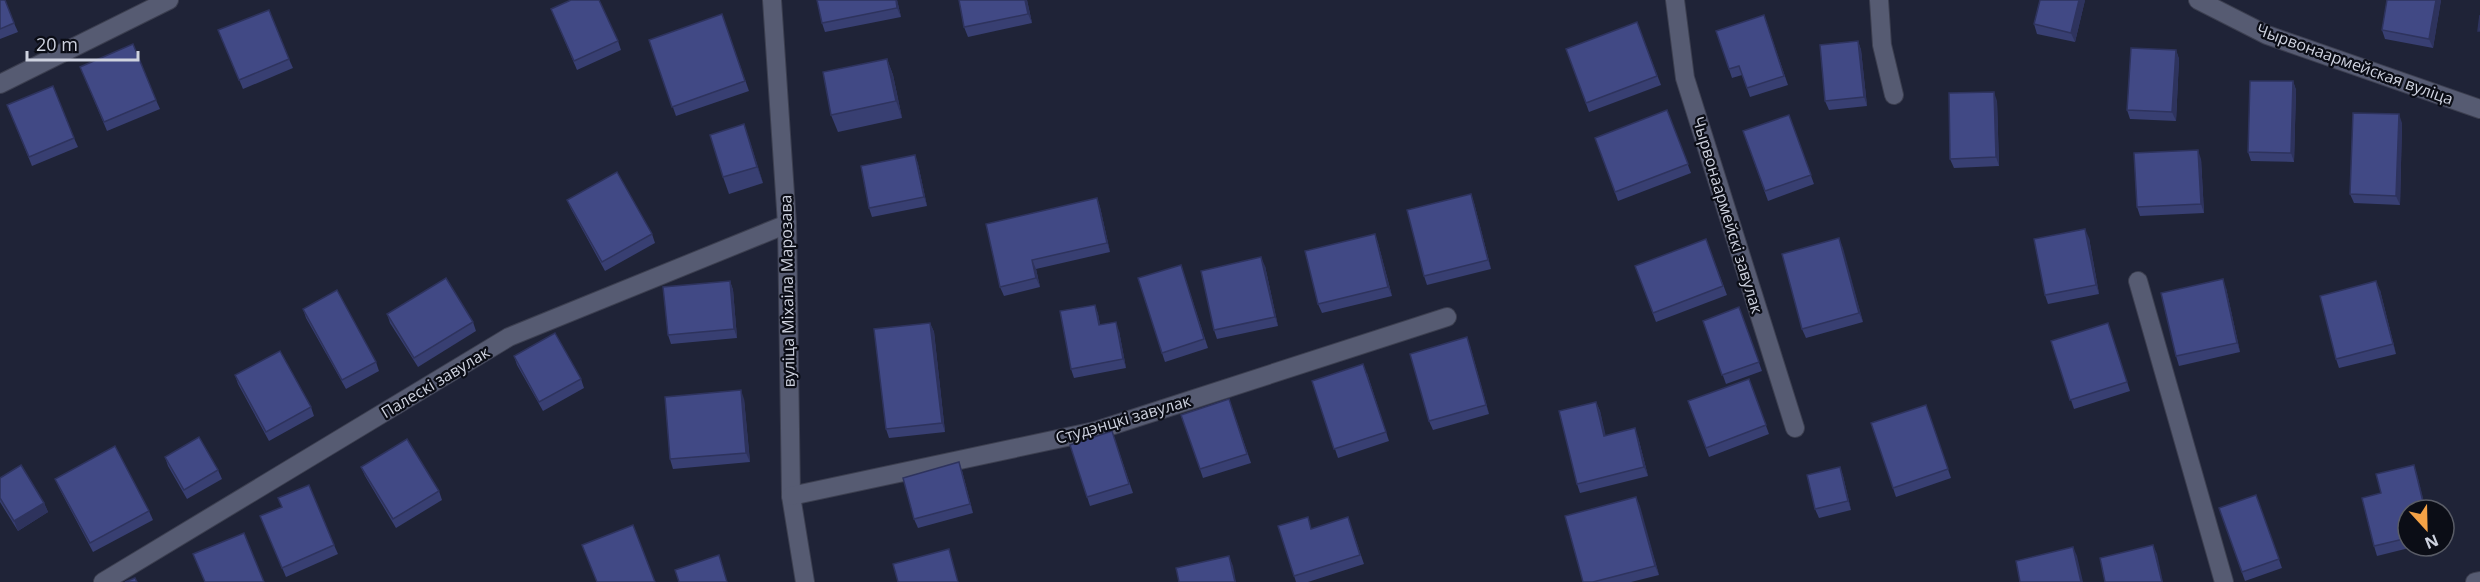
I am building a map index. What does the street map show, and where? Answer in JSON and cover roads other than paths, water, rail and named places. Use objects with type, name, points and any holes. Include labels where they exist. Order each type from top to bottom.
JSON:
[{"type":"street","points":[[0,84],[170,0]]},
{"type":"street","name":"вуліца Міхаіла Марозава","points":[[772,0],[787,224],[791,496],[805,582]]},
{"type":"street","name":"Чырвонаармейскі завулак","points":[[1675,0],[1685,78],[1795,428]]},
{"type":"street","points":[[1879,0],[1882,45],[1894,95]]},
{"type":"street","name":"Чырвонаармейская вуліца","points":[[2198,0],[2267,35],[2480,109]]},
{"type":"street","name":"Палескі завулак","points":[[103,582],[509,337],[787,224]]},
{"type":"street","points":[[2138,281],[2224,582]]},
{"type":"street","name":"Студэнцкі завулак","points":[[791,496],[1095,431],[1447,317]]},
{"type":"street","points":[[2475,582],[2480,581]]}]
